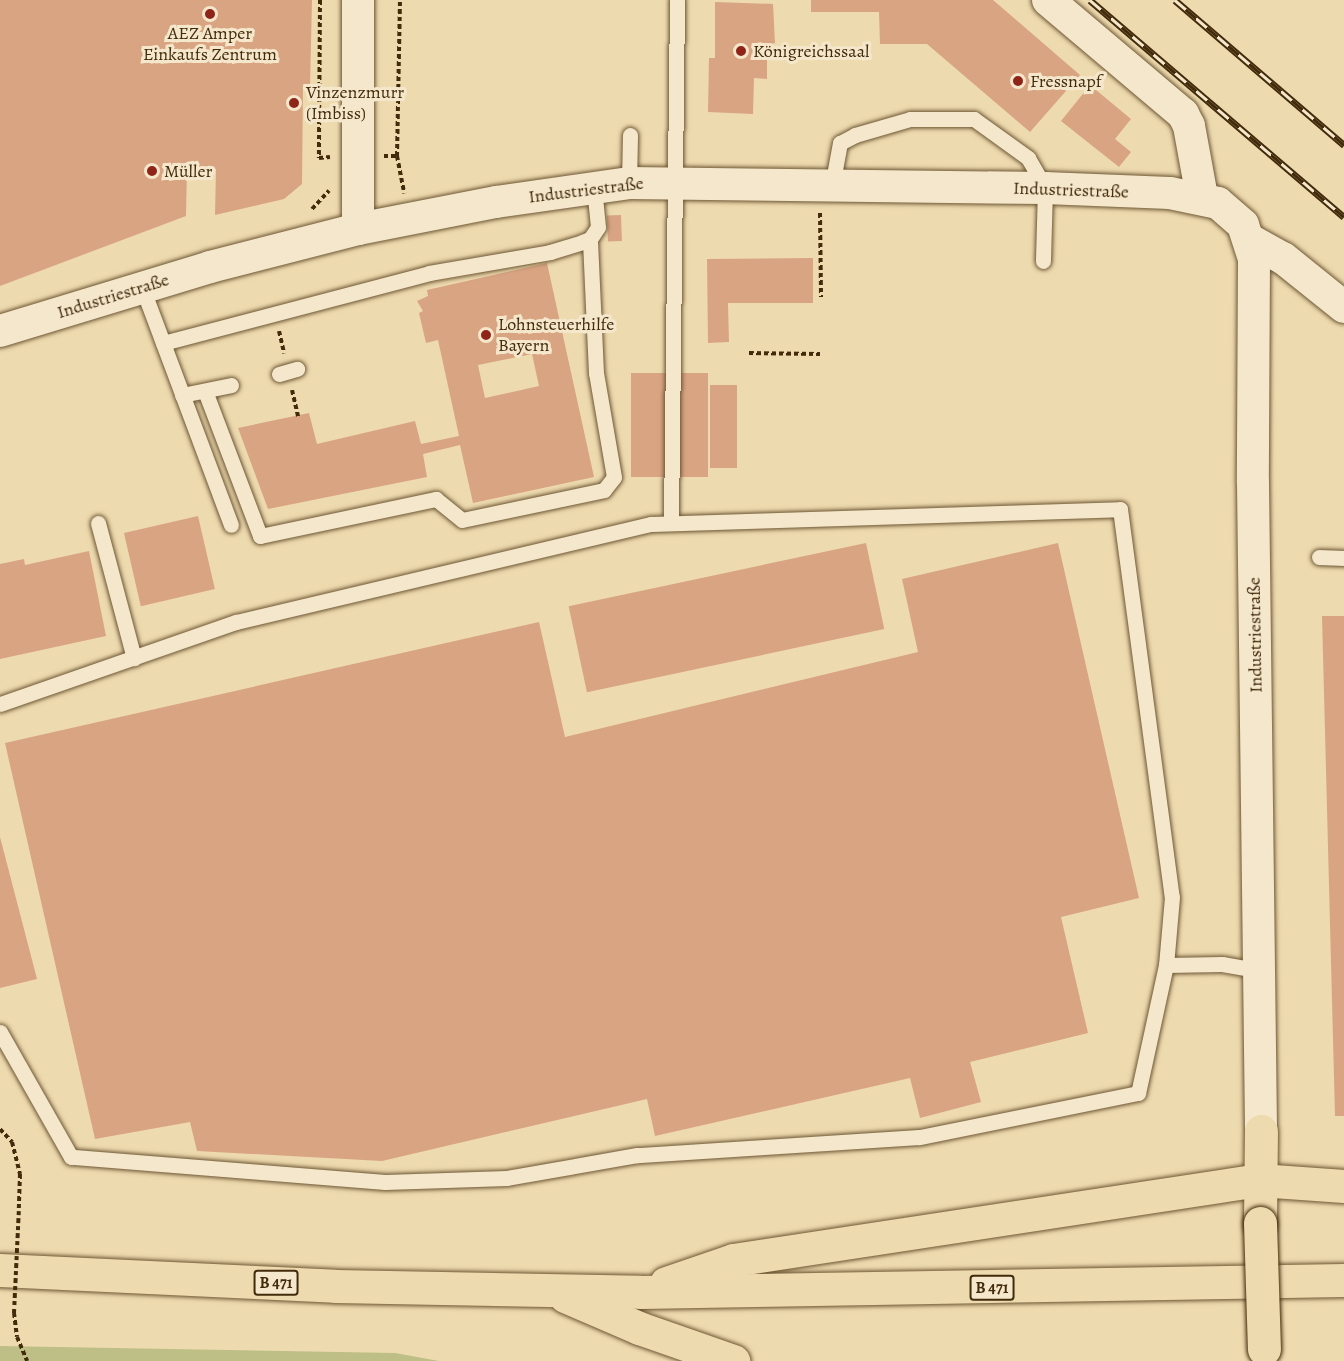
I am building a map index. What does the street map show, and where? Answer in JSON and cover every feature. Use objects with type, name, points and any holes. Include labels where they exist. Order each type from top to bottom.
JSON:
[{"type":"highway","points":[[1261,1131],[1259,1180],[1265,1355]]},
{"type":"highway","points":[[640,1292],[733,1260],[1259,1180],[1344,1186]]},
{"type":"highway","name":"B 471","points":[[0,1270],[335,1286],[640,1292],[1344,1280]]},
{"type":"highway","points":[[553,1290],[639,1328],[733,1361]]},
{"type":"street","points":[[358,0],[346,158],[358,229]]},
{"type":"street","points":[[1048,0],[1183,114],[1189,126],[1202,197]]},
{"type":"street","name":"Industriestraße","points":[[0,331],[142,287],[358,229],[408,218],[629,183],[1045,188],[1202,197],[1233,214],[1250,240],[1255,288],[1253,483],[1261,972],[1261,1131]]},
{"type":"street","points":[[1250,240],[1283,258],[1344,307]]},
{"type":"lane","points":[[671,522],[672,182],[676,0]]},
{"type":"lane","points":[[826,186],[840,143],[855,135],[910,119],[974,119],[1028,158],[1045,188],[1043,261]]},
{"type":"lane","points":[[629,183],[630,135]]},
{"type":"lane","points":[[205,391],[260,536],[436,499],[462,520],[604,490],[614,477],[596,373],[591,239],[598,227],[594,187]]},
{"type":"lane","points":[[163,343],[429,273],[550,252],[591,239]]},
{"type":"lane","points":[[142,287],[231,525]]},
{"type":"lane","points":[[279,374],[297,369]]},
{"type":"lane","points":[[182,395],[231,385]]},
{"type":"lane","points":[[0,704],[236,622],[671,522],[1120,509],[1173,897],[1166,965],[1138,1093],[919,1137],[638,1155],[507,1178],[385,1182],[71,1157],[1,1037]]},
{"type":"lane","points":[[98,523],[134,658]]},
{"type":"lane","points":[[1320,557],[1344,558]]},
{"type":"lane","points":[[1166,965],[1222,964],[1261,972]]},
{"type":"path","points":[[320,0],[319,158],[397,156]]},
{"type":"path","points":[[400,0],[397,156],[408,218]]},
{"type":"path","points":[[821,297],[826,186]]},
{"type":"path","points":[[749,353],[820,354]]},
{"type":"path","points":[[0,1130],[12,1142],[20,1174],[14,1314],[17,1337],[27,1361]]},
{"type":"green space","points":[[0,1346],[395,1353],[439,1361],[0,1361]]},
{"type":"building","points":[[0,0],[312,0],[310,87],[303,87],[302,184],[284,199],[215,215],[216,169],[187,169],[186,216],[0,286]]},
{"type":"building","points":[[811,0],[993,0],[1080,75],[1030,132],[927,44],[880,44],[879,12],[811,12]]},
{"type":"building","name":"Königreichssaal","points":[[715,2],[773,4],[775,43],[767,45],[767,79],[754,78],[753,114],[708,112],[709,58],[715,58]]},
{"type":"building","points":[[1090,85],[1131,119],[1115,139],[1131,152],[1119,167],[1061,121]]},
{"type":"building","points":[[607,215],[621,215],[622,241],[608,241]]},
{"type":"building","points":[[813,258],[813,303],[728,303],[729,342],[708,343],[707,259]]},
{"type":"building","points":[[547,263],[594,477],[473,503],[460,445],[423,454],[427,477],[268,509],[238,428],[309,413],[317,444],[415,421],[421,444],[459,436],[438,340],[426,343],[419,313],[423,311],[417,301],[428,296],[427,290]],"holes":[[[532,354],[539,386],[485,398],[478,365]]]},
{"type":"building","points":[[631,373],[708,373],[708,477],[631,477]]},
{"type":"building","points":[[710,385],[737,385],[737,468],[710,468]]},
{"type":"building","points":[[198,516],[215,589],[141,606],[124,533]]},
{"type":"building","points":[[866,543],[884,629],[587,692],[569,606]]},
{"type":"building","points":[[1058,543],[1139,898],[1061,917],[1088,1033],[970,1062],[981,1102],[920,1118],[910,1078],[655,1136],[647,1099],[382,1161],[197,1151],[190,1122],[95,1139],[5,743],[539,622],[565,737],[918,652],[902,579]]},
{"type":"building","points":[[89,551],[106,636],[0,659],[0,564],[24,559],[25,565]]},
{"type":"building","points":[[1322,616],[1344,616],[1344,1116],[1335,1116]]},
{"type":"building","points":[[0,837],[37,979],[0,988]]},
{"type":"railway","points":[[1090,0],[1344,217]]},
{"type":"railway","points":[[1175,0],[1344,145]]},
{"type":"place","name":"AEZ Amper Einkaufs Zentrum","points":[[210,14]]},
{"type":"place","name":"Königreichssaal","points":[[741,51]]},
{"type":"place","name":"Fressnapf","points":[[1018,81]]},
{"type":"place","name":"Vinzenzmurr (Imbiss)","points":[[294,103]]},
{"type":"place","name":"Müller","points":[[152,171]]},
{"type":"place","name":"Lohnsteuerhilfe Bayern","points":[[486,335]]}]
